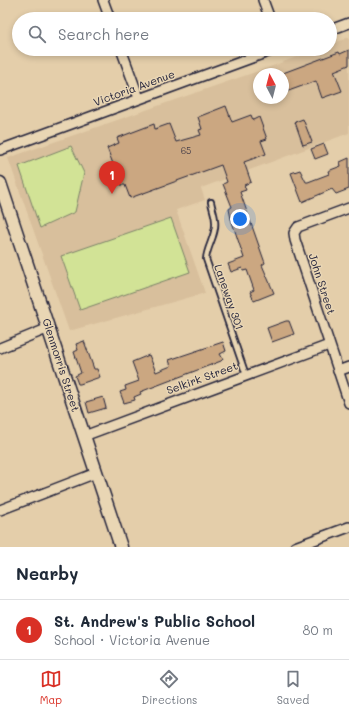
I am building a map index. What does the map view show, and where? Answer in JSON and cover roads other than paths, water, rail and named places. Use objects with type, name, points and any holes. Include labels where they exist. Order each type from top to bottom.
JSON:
[{"type":"street","points":[[103,0],[107,12]]},
{"type":"street","points":[[263,0],[267,12]]},
{"type":"street","points":[[337,27],[349,23]]},
{"type":"street","points":[[124,56],[139,98]]},
{"type":"street","name":"Victoria Avenue","points":[[0,150],[256,56]]},
{"type":"street","name":"Glenmorris Street","points":[[0,183],[121,547]]},
{"type":"street","name":"John Street","points":[[349,208],[298,227],[294,233],[294,240],[349,403]]},
{"type":"street","points":[[0,348],[49,328]]},
{"type":"street","name":"Selkirk Street","points":[[84,436],[330,345]]},
{"type":"street","points":[[338,371],[349,366]]},
{"type":"street","points":[[0,510],[96,473]]},
{"type":"street","points":[[295,547],[349,527]]},
{"type":"lane","name":"Laneway 301","points":[[211,202],[216,222],[213,236],[207,248],[206,260],[246,375]]},
{"type":"place","name":"St. Andrew's Public School","points":[[112,194]]}]
